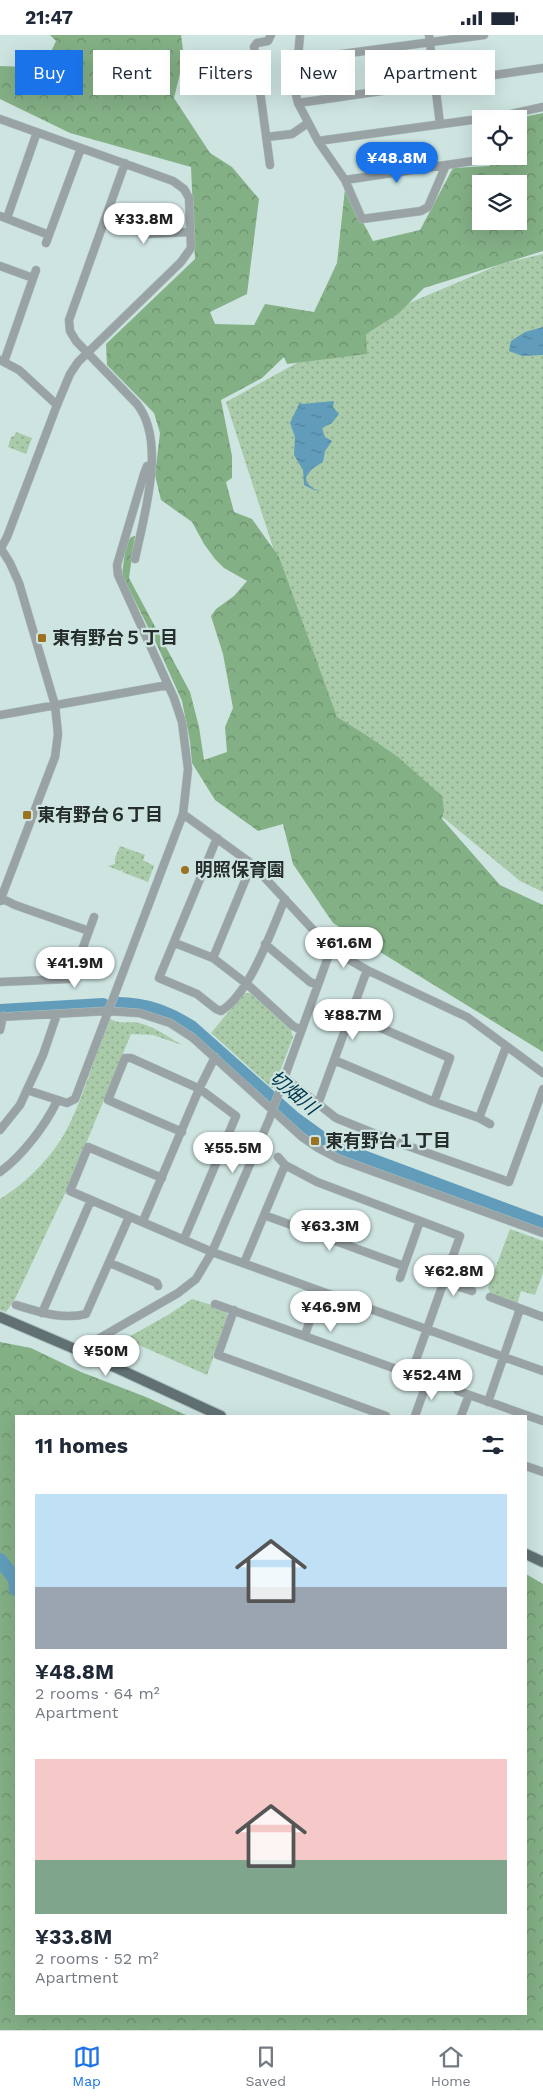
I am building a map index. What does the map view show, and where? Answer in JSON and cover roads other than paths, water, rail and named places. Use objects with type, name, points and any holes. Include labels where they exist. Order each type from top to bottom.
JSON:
[{"type":"main road","points":[[0,1317],[82,1352],[219,1415]]},
{"type":"main road","points":[[527,1554],[543,1562]]},
{"type":"street","points":[[270,165],[254,47],[257,43],[268,41],[271,35]]},
{"type":"street","points":[[298,50],[300,35]]},
{"type":"street","points":[[355,51],[429,39],[484,35]]},
{"type":"street","points":[[495,75],[543,68]]},
{"type":"street","points":[[298,103],[365,94]]},
{"type":"street","points":[[296,95],[298,103],[318,141],[345,180],[362,219],[421,211],[428,207],[446,165]]},
{"type":"street","points":[[436,95],[440,124]]},
{"type":"street","points":[[527,111],[543,107]]},
{"type":"street","points":[[0,119],[173,181],[184,189],[189,198],[191,248],[187,255],[87,352],[70,374],[7,537],[0,548],[10,563],[19,583],[55,705],[58,734],[55,757],[1,900],[88,931]]},
{"type":"street","points":[[318,141],[472,120]]},
{"type":"street","points":[[266,137],[292,134],[308,123]]},
{"type":"street","points":[[36,132],[4,217],[48,239],[81,148]]},
{"type":"street","points":[[345,180],[472,161]]},
{"type":"street","points":[[125,163],[70,320],[70,331],[76,341],[145,414],[151,442],[150,483],[135,559]]},
{"type":"street","points":[[105,219],[145,234],[190,232]]},
{"type":"street","points":[[0,266],[33,278]]},
{"type":"street","points":[[36,270],[2,361],[19,370],[57,405]]},
{"type":"street","points":[[27,1090],[57,1101],[68,1103],[75,1099],[183,814],[188,769],[182,722],[168,685],[118,575],[117,565],[144,474],[147,467],[151,466]]},
{"type":"street","points":[[0,715],[168,685]]},
{"type":"street","points":[[183,814],[252,864],[331,949],[368,970],[467,1017],[543,1073]]},
{"type":"street","points":[[217,838],[159,978],[197,994],[221,1011],[227,1007],[246,984],[285,899]]},
{"type":"street","points":[[213,959],[252,864]]},
{"type":"street","points":[[0,983],[68,979],[73,975],[94,917]]},
{"type":"street","points":[[175,943],[213,959],[246,984],[293,1026],[301,1030]]},
{"type":"street","points":[[265,944],[310,982],[318,985]]},
{"type":"street","points":[[82,1352],[86,1346],[178,1293],[196,1279],[212,1252],[272,1110],[331,949]]},
{"type":"street","points":[[318,1104],[368,970]]},
{"type":"street","points":[[0,1030],[2,1016],[107,1011],[139,1013],[159,1018],[186,1033],[302,1137],[327,1154],[543,1233]]},
{"type":"street","points":[[0,1129],[3,1121],[20,1105],[43,1055],[57,1014]]},
{"type":"street","points":[[351,1015],[450,1058],[434,1102]]},
{"type":"street","points":[[479,1119],[506,1047]]},
{"type":"street","points":[[143,1221],[215,1057]]},
{"type":"street","points":[[182,1132],[108,1100],[125,1058],[131,1058],[200,1089],[236,1116],[184,1239]]},
{"type":"street","points":[[334,1061],[490,1124]]},
{"type":"street","points":[[284,1077],[336,1119],[386,1139],[509,1182],[543,1089]]},
{"type":"street","points":[[0,1172],[32,1138],[57,1101]]},
{"type":"street","points":[[162,1178],[88,1147],[70,1191],[212,1252],[543,1371]]},
{"type":"street","points":[[278,1157],[285,1165],[317,1182],[460,1237],[411,1374]]},
{"type":"street","points":[[244,1263],[285,1165]]},
{"type":"street","points":[[42,1313],[91,1200]]},
{"type":"street","points":[[264,1215],[404,1266]]},
{"type":"street","points":[[16,1305],[62,1317],[86,1314],[110,1263],[128,1217]]},
{"type":"street","points":[[400,1278],[420,1221]]},
{"type":"street","points":[[110,1263],[157,1283],[158,1286]]},
{"type":"street","points":[[444,1282],[472,1291]]},
{"type":"street","points":[[304,1335],[320,1291]]},
{"type":"street","points":[[490,1297],[543,1317]]},
{"type":"street","points":[[215,1304],[438,1384]]},
{"type":"street","points":[[488,1401],[520,1309]]},
{"type":"street","points":[[234,1310],[218,1355],[383,1415]]},
{"type":"street","points":[[415,1415],[428,1379]]},
{"type":"street","points":[[458,1391],[526,1415]]},
{"type":"street","points":[[461,1415],[469,1395]]},
{"type":"street","points":[[527,1415],[543,1421]]},
{"type":"street","points":[[527,1466],[543,1472]]},
{"type":"water","points":[[543,327],[543,355],[522,356],[509,351],[511,341],[525,332]]},
{"type":"water","points":[[334,401],[333,407],[339,414],[332,423],[322,428],[325,437],[332,441],[325,451],[323,462],[312,469],[306,477],[307,483],[314,489],[322,491],[314,490],[304,485],[303,470],[294,455],[295,437],[290,423],[300,402],[302,404]]},
{"type":"waterway","name":"切畑川","points":[[118,1004],[128,1004],[156,1010],[174,1017],[191,1027],[295,1119],[331,1145],[543,1224]]},
{"type":"waterway","name":"切畑川","points":[[0,1011],[103,1005]]},
{"type":"waterway","points":[[0,1560],[15,1579]]},
{"type":"place","name":"東有野台５丁目","points":[[42,638]]},
{"type":"place","name":"東有野台６丁目","points":[[27,815]]},
{"type":"place","name":"明照保育園","points":[[185,870]]},
{"type":"place","name":"東有野台１丁目","points":[[315,1141]]}]
